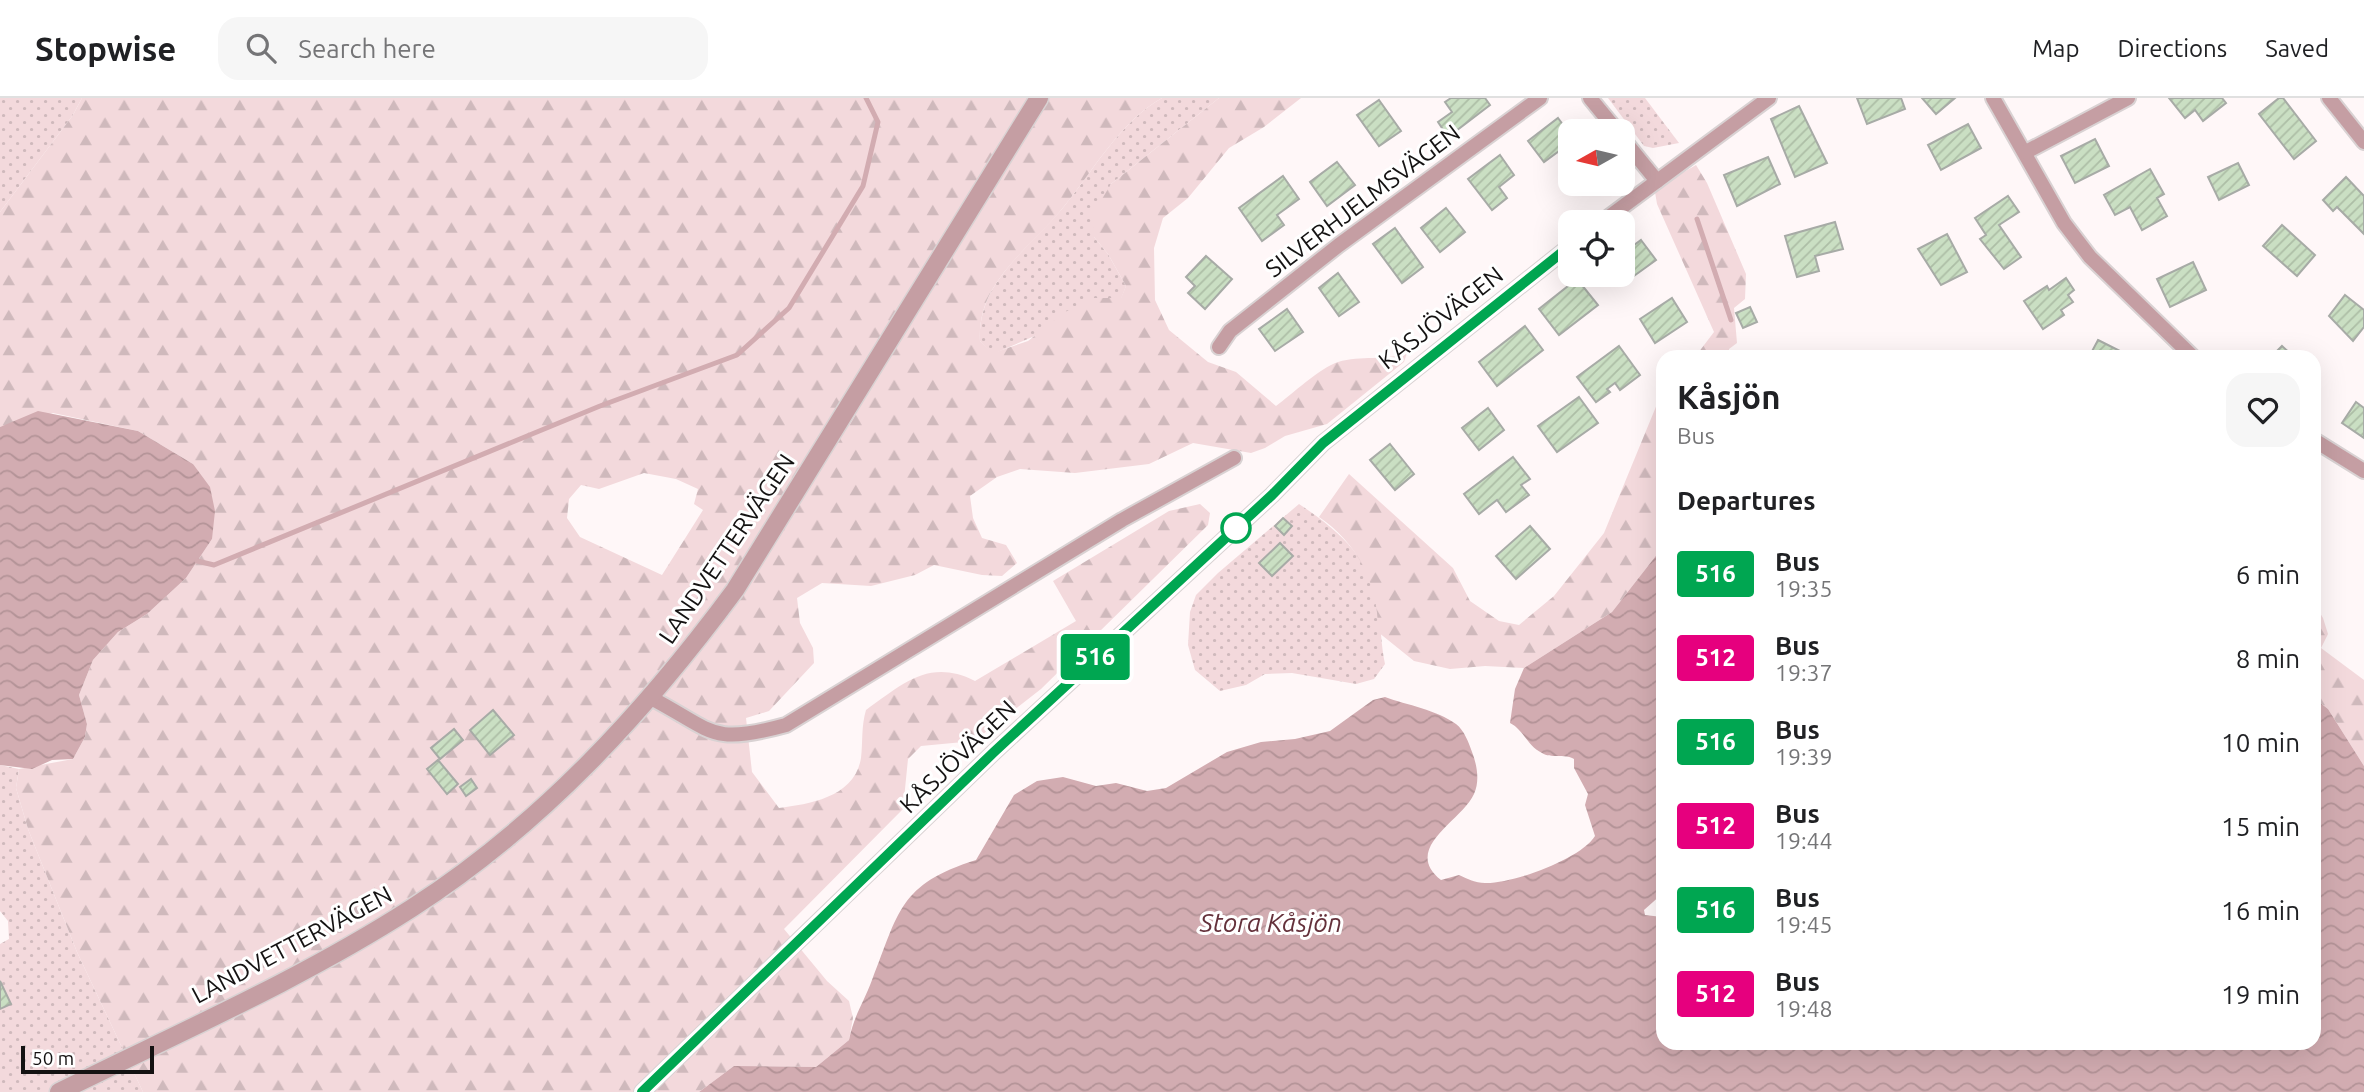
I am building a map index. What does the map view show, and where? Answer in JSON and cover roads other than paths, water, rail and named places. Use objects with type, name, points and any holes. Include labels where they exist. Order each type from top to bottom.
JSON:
[{"type":"street","name":"LANDVETTERVÄGEN","points":[[59,1092],[345,949],[413,907],[533,817],[581,772],[651,698],[735,590],[1039,98]]},
{"type":"street","name":"SILVERHJELMSVÄGEN","points":[[1219,347],[1230,331],[1339,245],[1540,98]]},
{"type":"street","points":[[1590,98],[1607,119]]},
{"type":"street","points":[[1618,210],[1769,98]]},
{"type":"street","points":[[1993,98],[2064,223],[2090,257],[2186,350]]},
{"type":"street","points":[[2026,152],[2128,98]]},
{"type":"street","points":[[2329,98],[2364,142]]},
{"type":"street","points":[[1635,154],[1657,181]]},
{"type":"street","name":"KÅSJÖVÄGEN","points":[[642,1092],[994,752],[1272,495],[1323,443],[1558,256]]},
{"type":"street","points":[[2321,444],[2364,471]]},
{"type":"street","points":[[651,698],[720,736],[750,735],[786,725],[1122,520],[1234,458]]},
{"type":"water","points":[[38,411],[138,431],[193,464],[210,487],[215,511],[212,539],[186,578],[147,614],[118,632],[93,660],[79,695],[87,724],[85,737],[73,759],[52,760],[32,769],[0,765],[0,427]]},
{"type":"water","name":"Stora Kåsjön","points":[[1656,556],[1656,899],[1644,910],[1645,915],[1656,916],[1656,1050],[2321,1050],[2321,704],[2328,709],[2364,766],[2364,1092],[699,1092],[734,1066],[816,1067],[849,1040],[896,918],[905,904],[931,879],[976,860],[1014,795],[1037,781],[1063,777],[1096,786],[1116,783],[1147,791],[1166,788],[1227,752],[1261,742],[1295,739],[1330,731],[1373,700],[1385,697],[1431,711],[1456,724],[1466,737],[1474,757],[1477,778],[1474,794],[1438,835],[1428,857],[1430,868],[1441,880],[1459,875],[1481,883],[1497,882],[1528,875],[1561,861],[1587,845],[1595,836],[1585,805],[1588,794],[1574,768],[1574,759],[1542,753],[1510,723],[1515,689],[1524,668],[1612,612]]},
{"type":"waterway","points":[[197,561],[214,565],[600,406],[737,355],[789,308],[863,186],[878,122],[866,98]]},
{"type":"waterway","points":[[1697,219],[1731,320]]}]
